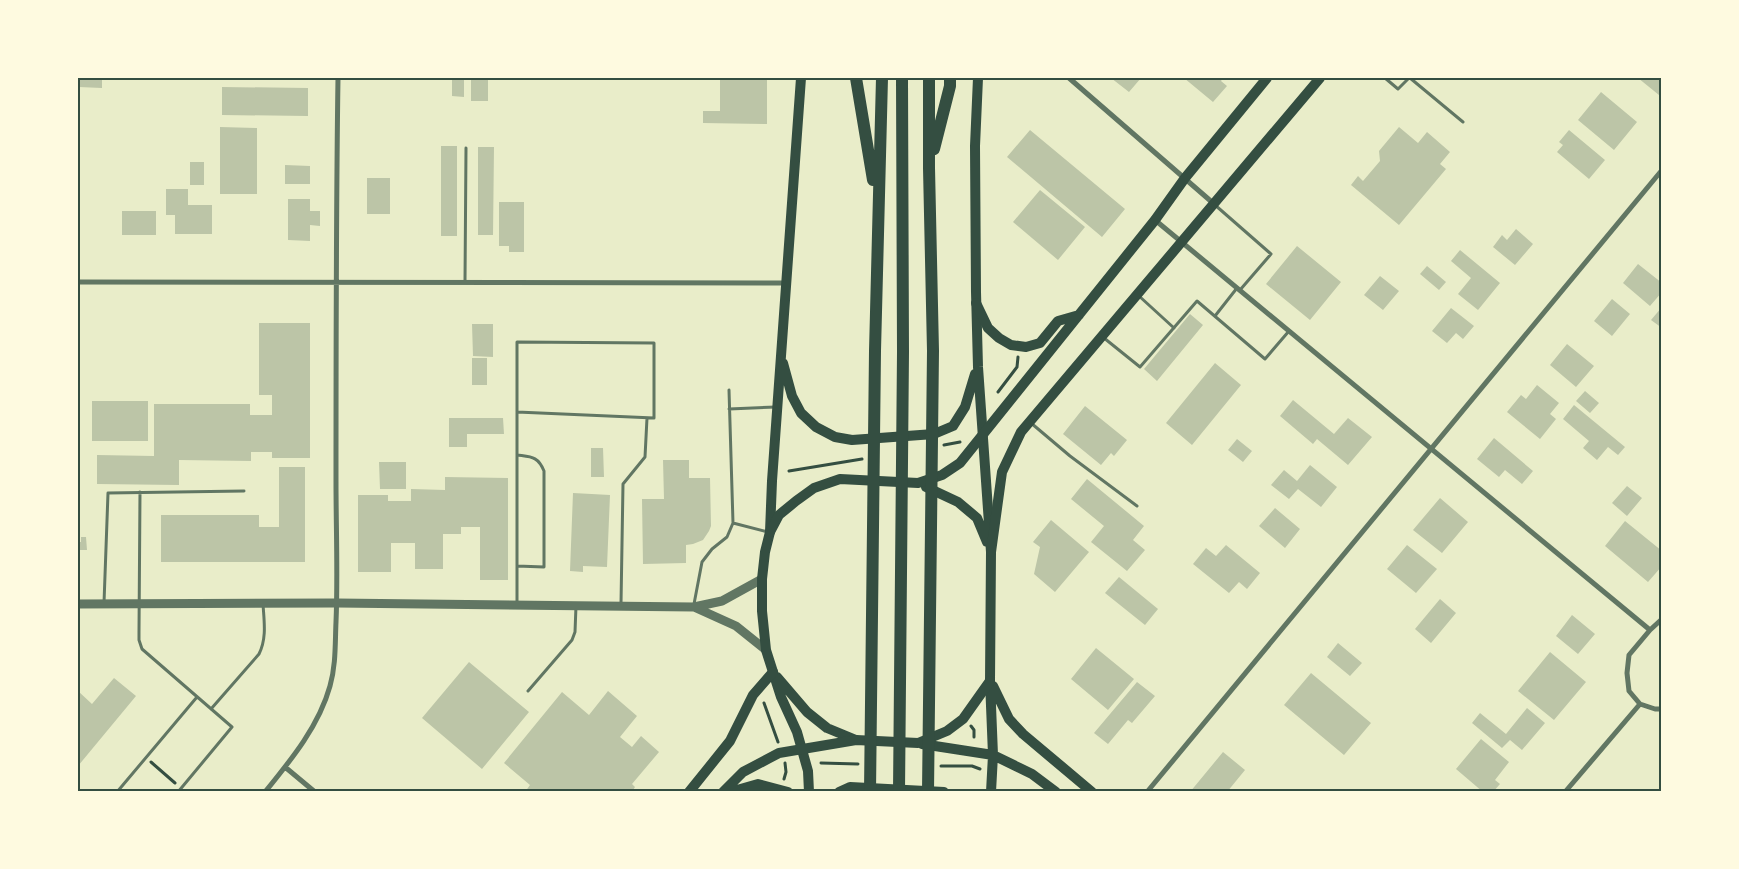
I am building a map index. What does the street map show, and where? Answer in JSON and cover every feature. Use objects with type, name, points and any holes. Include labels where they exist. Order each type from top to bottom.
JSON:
[{"type":"highway","points":[[856,78],[877,208]]},
{"type":"highway","points":[[870,792],[874,351],[882,78]]},
{"type":"highway","points":[[899,792],[903,352],[902,78]]},
{"type":"highway","points":[[928,792],[933,351],[929,78]]},
{"type":"highway","points":[[929,168],[950,86],[950,78]]},
{"type":"main road","points":[[802,78],[772,481],[770,532],[765,552],[762,579],[762,611],[766,650],[781,697],[797,732],[808,770],[809,792]]},
{"type":"main road","points":[[978,78],[976,303],[982,436],[991,552],[990,681],[993,755],[991,792]]},
{"type":"main road","points":[[770,532],[779,515],[814,488],[840,479],[918,483],[942,475],[960,463],[1155,220],[1185,178],[1267,78]]},
{"type":"main road","points":[[991,552],[1002,472],[1016,440],[1029,421],[1320,78]]},
{"type":"main road","points":[[976,303],[988,328],[999,338],[1011,345],[1026,347],[1040,343],[1058,321],[1079,315]]},
{"type":"main road","points":[[781,354],[792,396],[801,413],[816,427],[835,437],[852,440],[934,434],[953,426],[965,407],[978,367]]},
{"type":"main road","points":[[918,483],[958,502],[977,518],[991,552]]},
{"type":"main road","points":[[773,672],[807,712],[827,728],[856,740]]},
{"type":"main road","points":[[689,792],[730,741],[753,696],[773,672]]},
{"type":"main road","points":[[918,743],[948,731],[963,719],[990,681]]},
{"type":"main road","points":[[990,681],[1009,719],[1023,734],[1092,792]]},
{"type":"main road","points":[[723,792],[743,772],[778,753],[856,740],[918,743],[993,755],[1032,774],[1056,792]]},
{"type":"main road","points":[[730,792],[758,784],[785,787]]},
{"type":"main road","points":[[839,792],[850,787],[944,792]]},
{"type":"street","points":[[265,792],[306,737],[319,714],[330,687],[335,660],[337,603],[336,282],[338,78]]},
{"type":"street","points":[[1069,78],[1213,203]]},
{"type":"street","points":[[1146,792],[1662,170]]},
{"type":"street","points":[[1155,220],[1650,630]]},
{"type":"street","points":[[78,282],[786,283]]},
{"type":"street","points":[[78,604],[337,603],[694,607],[722,600],[762,579]]},
{"type":"street","points":[[694,607],[732,623],[766,650]]},
{"type":"street","points":[[1662,618],[1629,655],[1627,673],[1629,690],[1640,704],[1655,709],[1662,708]]},
{"type":"street","points":[[1565,792],[1640,704]]},
{"type":"street","points":[[285,767],[315,792]]},
{"type":"lane","points":[[1385,78],[1398,89],[1409,78],[1463,122]]},
{"type":"lane","points":[[466,148],[466,283]]},
{"type":"lane","points":[[1213,203],[1271,254],[1215,316]]},
{"type":"lane","points":[[1137,294],[1174,328]]},
{"type":"lane","points":[[1102,336],[1140,367],[1197,300],[1265,359],[1289,331]]},
{"type":"lane","points":[[517,412],[654,418],[654,343],[517,342],[517,412],[517,606]]},
{"type":"lane","points":[[694,607],[702,562],[712,549],[727,537],[732,523],[729,390]]},
{"type":"lane","points":[[730,408],[778,407]]},
{"type":"lane","points":[[621,607],[623,484],[645,457],[646,418]]},
{"type":"lane","points":[[1029,421],[1070,456],[1137,506]]},
{"type":"lane","points":[[517,455],[533,457],[541,462],[544,471],[544,567],[517,566]]},
{"type":"lane","points":[[104,604],[108,493],[244,491]]},
{"type":"lane","points":[[140,492],[138,604],[139,640],[142,649],[232,727],[180,790]]},
{"type":"lane","points":[[732,523],[770,532]]},
{"type":"lane","points":[[211,709],[259,654],[263,646],[265,636],[263,603]]},
{"type":"lane","points":[[528,691],[572,640],[575,632],[576,606]]},
{"type":"lane","points":[[117,792],[197,697]]},
{"type":"path","points":[[996,395],[1017,367],[1018,354]]},
{"type":"path","points":[[762,698],[779,743]]},
{"type":"path","points":[[970,725],[974,730],[974,737]]},
{"type":"path","points":[[146,757],[180,790]]},
{"type":"path","points":[[785,787],[785,765],[793,766]]},
{"type":"building","points":[[79,78],[102,78],[102,88],[79,87]]},
{"type":"building","points":[[452,78],[464,78],[464,97],[452,96]]},
{"type":"building","points":[[471,78],[488,78],[488,101],[471,101]]},
{"type":"building","points":[[720,78],[767,78],[767,124],[703,123],[703,111],[720,111]]},
{"type":"building","points":[[1111,78],[1141,78],[1129,92]]},
{"type":"building","points":[[1184,78],[1223,78],[1221,81],[1227,86],[1213,102]]},
{"type":"building","points":[[1638,78],[1662,78],[1662,92],[1659,95]]},
{"type":"building","points":[[222,87],[308,88],[308,116],[222,115]]},
{"type":"building","points":[[1601,92],[1637,122],[1614,150],[1578,120]]},
{"type":"building","points":[[220,127],[257,128],[257,194],[220,194]]},
{"type":"building","points":[[1399,127],[1418,143],[1427,132],[1450,152],[1440,164],[1446,169],[1399,225],[1351,185],[1358,176],[1363,181],[1380,161],[1379,151]]},
{"type":"building","points":[[1030,130],[1125,209],[1102,237],[1007,157]]},
{"type":"building","points":[[1569,130],[1605,160],[1589,179],[1557,152],[1563,145],[1559,142]]},
{"type":"building","points":[[441,146],[457,146],[457,236],[441,236]]},
{"type":"building","points":[[478,147],[494,147],[493,235],[478,235]]},
{"type":"building","points":[[190,162],[204,162],[204,185],[190,185]]},
{"type":"building","points":[[285,165],[310,166],[310,184],[285,184]]},
{"type":"building","points":[[367,178],[390,178],[390,214],[367,214]]},
{"type":"building","points":[[166,189],[188,189],[188,205],[212,205],[212,234],[175,234],[175,215],[166,215]]},
{"type":"building","points":[[1040,190],[1085,227],[1058,260],[1013,222]]},
{"type":"building","points":[[78,197],[80,197],[80,232],[78,232]]},
{"type":"building","points":[[288,199],[310,199],[310,211],[320,211],[320,226],[310,225],[310,241],[288,240]]},
{"type":"building","points":[[499,202],[524,202],[524,252],[509,252],[509,246],[499,246]]},
{"type":"building","points":[[122,211],[156,211],[156,235],[122,235]]},
{"type":"building","points":[[1516,229],[1533,244],[1515,265],[1493,247],[1502,235],[1507,240]]},
{"type":"building","points":[[1297,246],[1341,282],[1310,320],[1266,284]]},
{"type":"building","points":[[1460,250],[1500,283],[1478,310],[1458,294],[1471,278],[1451,261]]},
{"type":"building","points":[[1638,264],[1662,283],[1662,292],[1650,306],[1623,283]]},
{"type":"building","points":[[1427,266],[1446,282],[1439,290],[1420,274]]},
{"type":"building","points":[[1380,276],[1399,291],[1383,310],[1364,295]]},
{"type":"building","points":[[1612,299],[1630,314],[1612,336],[1594,321]]},
{"type":"building","points":[[1662,307],[1662,328],[1651,320]]},
{"type":"building","points":[[1451,308],[1474,326],[1463,339],[1456,333],[1447,343],[1432,331]]},
{"type":"building","points":[[1190,314],[1203,325],[1157,381],[1144,369]]},
{"type":"building","points":[[259,323],[310,323],[310,458],[272,458],[272,452],[251,452],[251,461],[179,460],[179,485],[97,484],[97,455],[154,456],[154,404],[250,404],[250,415],[272,415],[272,395],[259,395]]},
{"type":"building","points":[[472,324],[493,324],[493,357],[473,356]]},
{"type":"building","points":[[1567,344],[1594,366],[1576,387],[1550,365]]},
{"type":"building","points":[[472,358],[487,358],[487,385],[472,385]]},
{"type":"building","points":[[1215,363],[1241,385],[1192,445],[1166,423]]},
{"type":"building","points":[[1537,385],[1559,403],[1550,414],[1556,419],[1540,439],[1507,412],[1521,395],[1526,399]]},
{"type":"building","points":[[1585,391],[1599,403],[1590,413],[1576,401]]},
{"type":"building","points":[[1293,400],[1334,434],[1348,418],[1372,437],[1348,465],[1317,439],[1313,444],[1280,416]]},
{"type":"building","points":[[92,401],[148,401],[148,441],[92,441]]},
{"type":"building","points":[[1574,405],[1625,447],[1618,455],[1608,447],[1597,460],[1583,448],[1589,441],[1563,419]]},
{"type":"building","points":[[1085,406],[1127,440],[1114,456],[1111,453],[1101,465],[1063,434]]},
{"type":"building","points":[[449,418],[503,418],[504,434],[467,434],[467,447],[449,447]]},
{"type":"building","points":[[1494,438],[1533,471],[1522,484],[1505,470],[1499,477],[1477,459]]},
{"type":"building","points":[[1237,439],[1252,451],[1243,462],[1228,450]]},
{"type":"building","points":[[591,448],[603,448],[604,477],[591,477]]},
{"type":"building","points":[[663,460],[689,460],[689,478],[710,478],[711,526],[703,540],[686,545],[686,563],[643,564],[642,499],[664,499]]},
{"type":"building","points":[[379,462],[406,462],[406,489],[380,489]]},
{"type":"building","points":[[1310,465],[1337,487],[1321,507],[1298,489],[1289,499],[1271,485],[1284,470],[1297,481]]},
{"type":"building","points":[[279,467],[305,467],[305,562],[161,562],[161,515],[259,515],[259,527],[279,527]]},
{"type":"building","points":[[445,477],[508,478],[508,580],[480,580],[480,527],[461,527],[461,534],[443,534],[443,569],[415,569],[415,543],[391,543],[391,572],[358,572],[358,495],[388,495],[388,501],[411,501],[411,489],[445,490]]},
{"type":"building","points":[[1087,479],[1144,526],[1133,540],[1145,550],[1127,571],[1091,542],[1104,526],[1071,499]]},
{"type":"building","points":[[1627,486],[1642,498],[1627,516],[1612,503]]},
{"type":"building","points":[[573,493],[610,495],[607,567],[583,566],[583,572],[570,571]]},
{"type":"building","points":[[1440,498],[1468,522],[1442,553],[1413,530]]},
{"type":"building","points":[[1275,508],[1300,529],[1285,548],[1259,526]]},
{"type":"building","points":[[1051,520],[1089,552],[1055,592],[1034,574],[1040,547],[1033,542]]},
{"type":"building","points":[[1625,521],[1662,551],[1662,566],[1648,582],[1605,546]]},
{"type":"building","points":[[81,537],[86,537],[87,550],[78,550],[78,542],[81,542]]},
{"type":"building","points":[[1226,545],[1260,573],[1247,589],[1239,582],[1229,593],[1193,564],[1206,548],[1216,556]]},
{"type":"building","points":[[1407,545],[1437,569],[1416,593],[1387,569]]},
{"type":"building","points":[[1119,577],[1158,609],[1145,625],[1105,593]]},
{"type":"building","points":[[1440,599],[1456,613],[1431,643],[1415,629]]},
{"type":"building","points":[[1572,615],[1595,634],[1578,654],[1556,636]]},
{"type":"building","points":[[1338,643],[1362,663],[1350,676],[1327,657]]},
{"type":"building","points":[[1096,648],[1134,679],[1108,710],[1071,679]]},
{"type":"building","points":[[1550,652],[1586,682],[1554,720],[1518,691]]},
{"type":"building","points":[[469,662],[529,712],[482,769],[422,718]]},
{"type":"building","points":[[1311,673],[1371,723],[1344,755],[1284,705]]},
{"type":"building","points":[[114,678],[136,696],[78,766],[78,691],[92,704]]},
{"type":"building","points":[[1137,682],[1155,696],[1132,723],[1128,720],[1108,744],[1094,733]]},
{"type":"building","points":[[608,691],[637,716],[620,737],[632,747],[641,736],[659,752],[632,784],[635,787],[632,792],[525,792],[530,785],[504,763],[562,692],[589,715]]},
{"type":"building","points":[[1527,708],[1545,723],[1522,750],[1510,740],[1502,748],[1472,723],[1480,713],[1506,734]]},
{"type":"building","points":[[1481,739],[1509,762],[1495,780],[1500,784],[1493,792],[1483,792],[1456,769]]},
{"type":"building","points":[[1223,752],[1245,770],[1227,792],[1190,792]]}]
